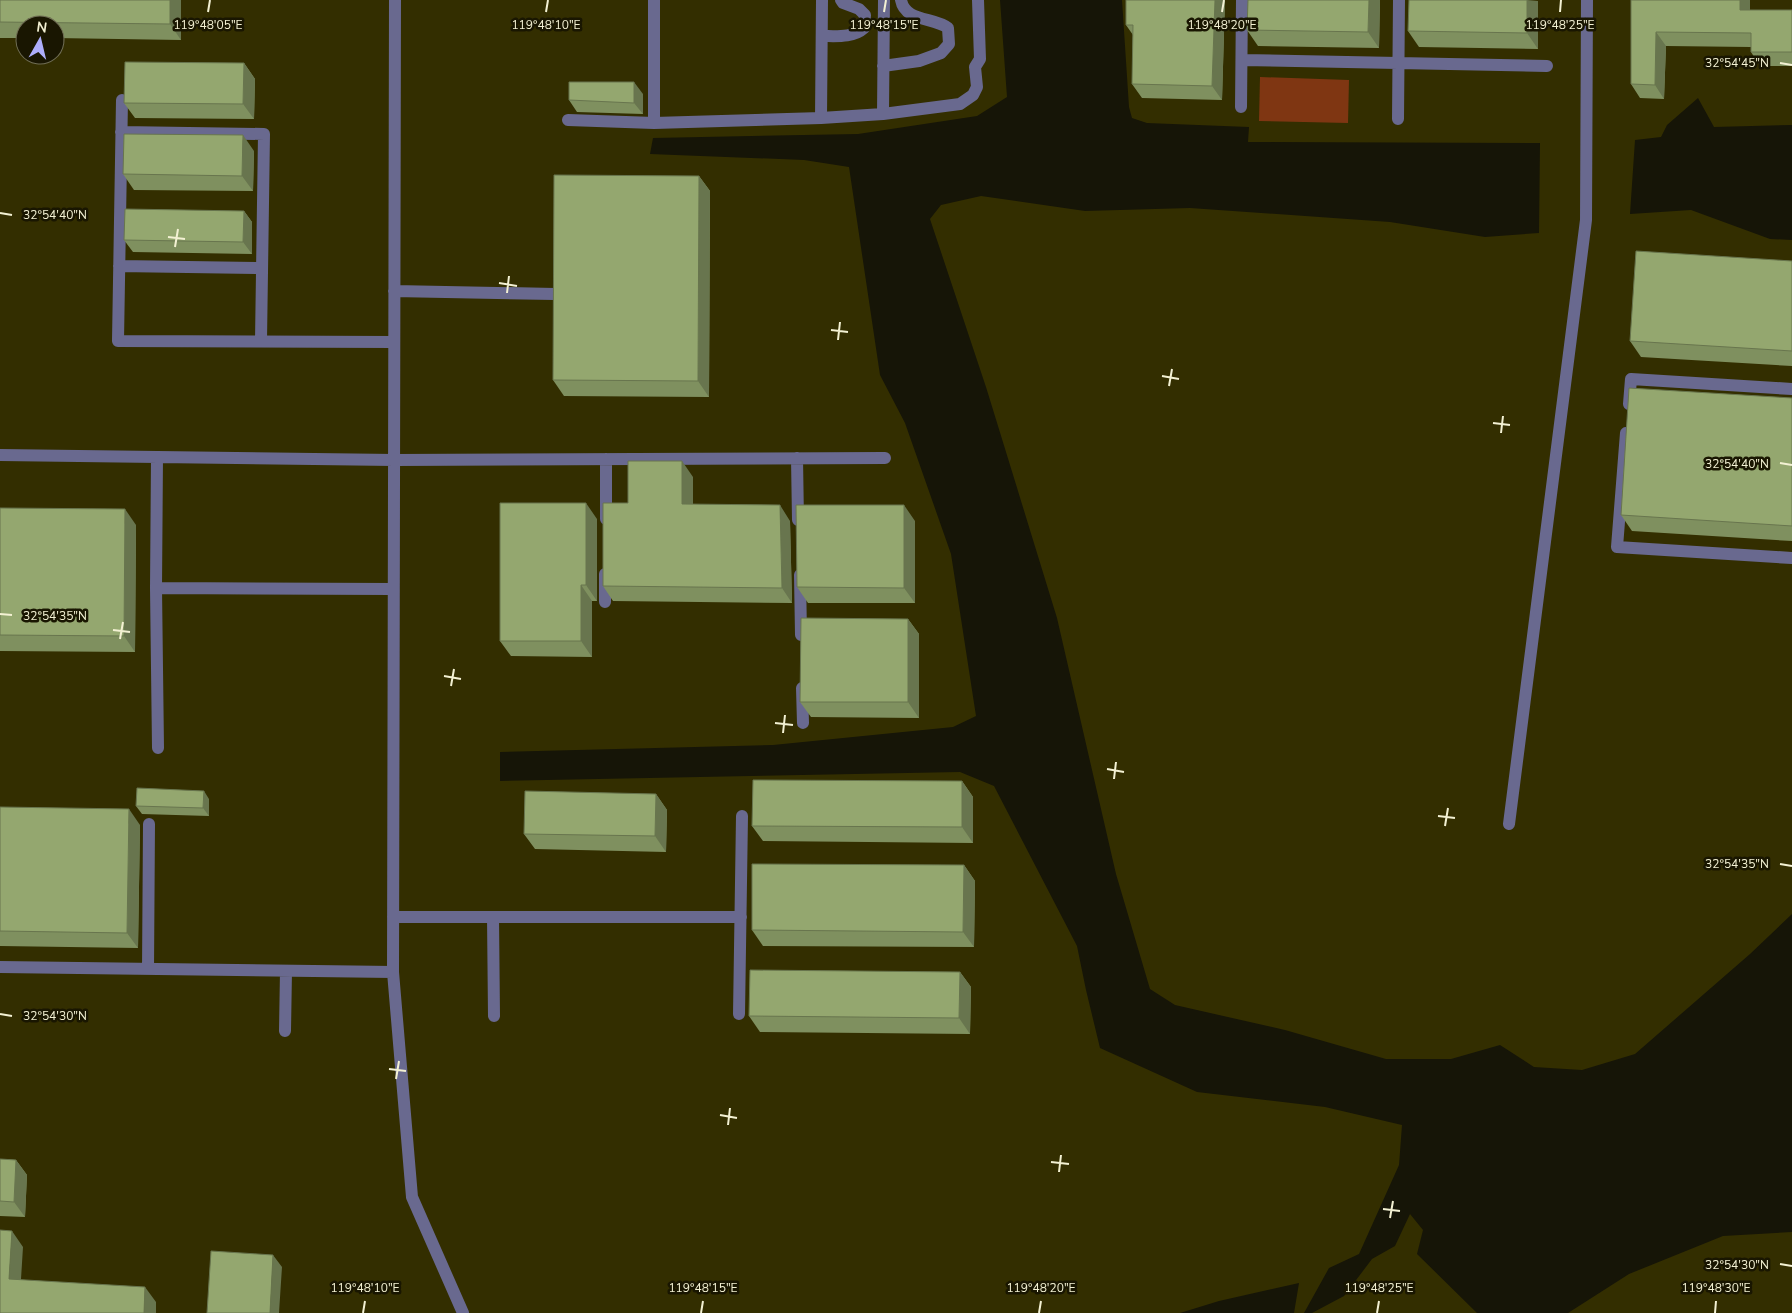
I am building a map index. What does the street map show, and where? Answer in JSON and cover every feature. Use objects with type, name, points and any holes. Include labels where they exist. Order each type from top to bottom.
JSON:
[{"type":"street","points":[[395,0],[393,972],[412,1197],[463,1313]]},
{"type":"street","points":[[654,0],[654,123]]},
{"type":"street","points":[[821,118],[822,0]]},
{"type":"street","points":[[822,36],[849,36],[859,33],[864,28],[865,15],[859,9],[843,3],[841,0]]},
{"type":"street","points":[[883,114],[884,0]]},
{"type":"street","points":[[883,66],[919,61],[941,53],[949,44],[948,28],[941,23],[909,14],[902,5],[901,0]]},
{"type":"street","points":[[568,120],[654,123],[821,118],[883,114],[960,104],[973,95],[977,87],[975,67],[980,59],[978,0]]},
{"type":"street","points":[[1241,107],[1242,0]]},
{"type":"street","points":[[1398,119],[1399,0]]},
{"type":"street","points":[[1509,824],[1586,220],[1587,0]]},
{"type":"street","points":[[1242,60],[1547,66]]},
{"type":"street","points":[[122,100],[118,341],[394,342]]},
{"type":"street","points":[[121,132],[264,134],[261,341]]},
{"type":"street","points":[[119,266],[262,268]]},
{"type":"street","points":[[394,291],[555,294]]},
{"type":"street","points":[[1792,389],[1631,379],[1617,547],[1792,558]]},
{"type":"street","points":[[0,454],[394,460],[885,458]]},
{"type":"street","points":[[157,457],[158,748]]},
{"type":"street","points":[[797,458],[799,534]]},
{"type":"street","points":[[606,459],[606,535]]},
{"type":"street","points":[[799,562],[806,618],[801,647]]},
{"type":"street","points":[[605,602],[606,564]]},
{"type":"street","points":[[156,588],[393,589]]},
{"type":"street","points":[[802,675],[803,723]]},
{"type":"street","points":[[739,1014],[742,816]]},
{"type":"street","points":[[148,969],[150,824]]},
{"type":"street","points":[[393,917],[741,916]]},
{"type":"street","points":[[493,917],[494,1016]]},
{"type":"street","points":[[0,967],[393,972]]},
{"type":"street","points":[[285,1031],[286,970]]},
{"type":"shaded area","points":[[1000,0],[1122,0],[1129,107],[1132,118],[1147,123],[1249,127],[1248,142],[1540,143],[1539,233],[1485,237],[1390,222],[1190,208],[1085,211],[981,196],[941,205],[930,219],[986,387],[1057,618],[1116,874],[1150,989],[1175,1005],[1285,1030],[1386,1059],[1451,1059],[1500,1045],[1534,1067],[1582,1070],[1635,1054],[1750,954],[1792,914],[1792,1232],[1723,1236],[1629,1274],[1568,1313],[1477,1313],[1417,1254],[1423,1230],[1410,1214],[1395,1246],[1372,1259],[1344,1296],[1312,1313],[1304,1313],[1329,1268],[1359,1254],[1399,1165],[1402,1125],[1325,1107],[1197,1092],[1100,1048],[1077,946],[994,786],[960,772],[500,781],[500,752],[773,745],[953,727],[976,716],[951,554],[905,423],[880,375],[849,167],[804,160],[650,154],[653,138],[858,134],[977,116],[1007,97]]},
{"type":"shaded area","points":[[1260,77],[1349,80],[1348,123],[1259,121]]},
{"type":"shaded area","points":[[1698,98],[1714,127],[1792,125],[1792,240],[1770,239],[1691,210],[1630,214],[1635,140],[1661,137],[1667,125]]},
{"type":"shaded area","points":[[1299,1283],[1294,1313],[1180,1313],[1219,1301]]},
{"type":"building","points":[[0,0],[170,0],[170,24],[65,23],[65,15],[15,15],[15,22],[0,22]]},
{"type":"building","points":[[1126,0],[1215,0],[1212,86],[1132,84],[1133,25],[1126,25]]},
{"type":"building","points":[[1248,0],[1369,0],[1368,32],[1247,30]]},
{"type":"building","points":[[1409,0],[1527,0],[1527,33],[1408,31]]},
{"type":"building","points":[[1631,0],[1740,0],[1740,10],[1792,10],[1792,52],[1751,52],[1751,33],[1656,32],[1655,85],[1631,84]]},
{"type":"building","points":[[125,62],[244,63],[243,104],[124,103]]},
{"type":"building","points":[[569,82],[634,82],[634,103],[569,100]]},
{"type":"building","points":[[124,134],[243,135],[242,176],[123,174]]},
{"type":"building","points":[[554,175],[699,176],[698,381],[553,380]]},
{"type":"building","points":[[125,209],[244,211],[243,242],[124,240]]},
{"type":"building","points":[[1636,251],[1792,261],[1792,351],[1630,341]]},
{"type":"building","points":[[1629,388],[1792,398],[1792,526],[1621,515]]},
{"type":"building","points":[[628,461],[682,461],[682,504],[780,505],[782,588],[603,586],[603,503],[628,503]]},
{"type":"building","points":[[500,503],[586,503],[586,585],[581,585],[581,641],[500,641]]},
{"type":"building","points":[[796,505],[904,505],[904,588],[797,587]]},
{"type":"building","points":[[0,508],[125,509],[124,636],[0,635]]},
{"type":"building","points":[[801,618],[908,619],[908,702],[800,702]]},
{"type":"building","points":[[753,780],[962,781],[962,827],[752,826]]},
{"type":"building","points":[[137,788],[204,791],[203,808],[136,806]]},
{"type":"building","points":[[525,791],[656,794],[655,836],[524,834]]},
{"type":"building","points":[[0,807],[129,809],[127,933],[0,931]]},
{"type":"building","points":[[752,864],[964,865],[963,932],[752,930]]},
{"type":"building","points":[[750,970],[960,972],[959,1018],[749,1016]]},
{"type":"building","points":[[0,1159],[16,1160],[14,1202],[0,1201]]},
{"type":"building","points":[[0,1230],[12,1231],[9,1279],[145,1287],[144,1313],[0,1313]]},
{"type":"building","points":[[211,1251],[273,1255],[270,1313],[207,1313]]}]
